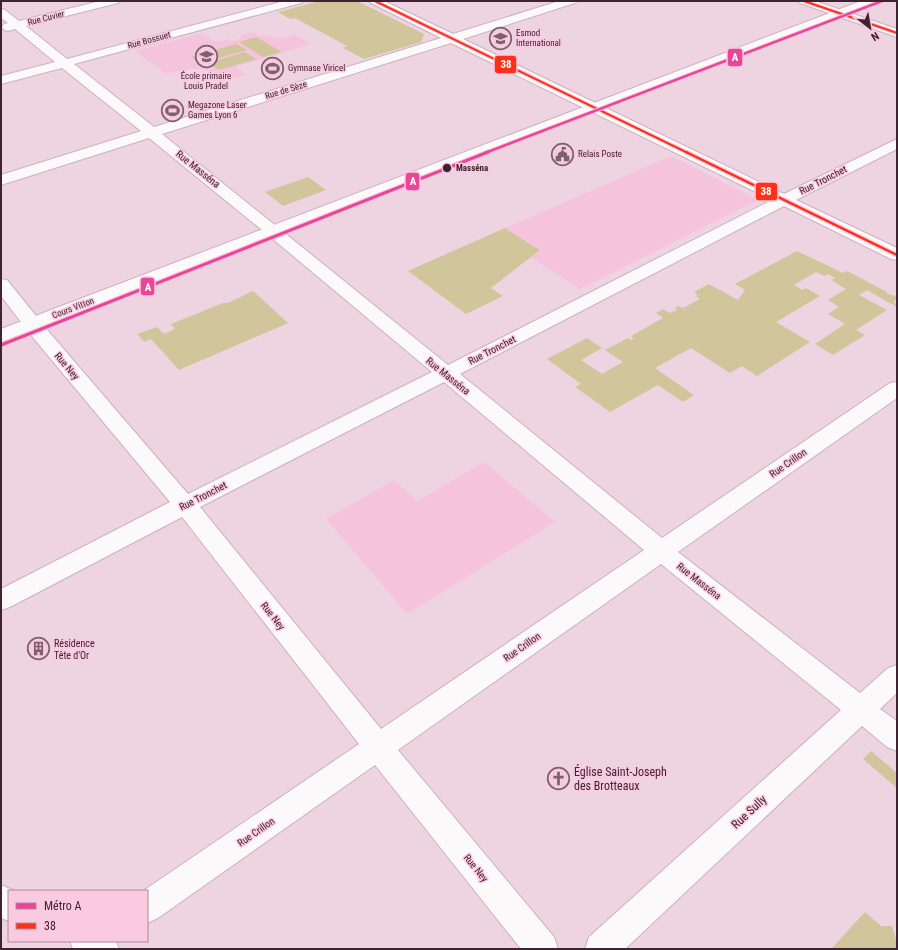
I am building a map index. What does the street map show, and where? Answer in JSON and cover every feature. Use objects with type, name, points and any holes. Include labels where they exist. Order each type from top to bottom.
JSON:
[{"type":"street","name":"Rue Cuvier","points":[[1,29],[114,1]]},
{"type":"street","name":"Rue Bossuet","points":[[1,80],[298,1]]},
{"type":"street","points":[[376,1],[593,108],[894,250]]},
{"type":"street","name":"Rue de Sèze","points":[[1,180],[571,1]]},
{"type":"street","points":[[804,1],[897,34]]},
{"type":"street","name":"Cours Vitton","points":[[1,336],[871,1]]},
{"type":"street","name":"Rue Masséna","points":[[1,12],[63,63],[153,132],[661,551],[862,708],[897,738]]},
{"type":"street","name":"Rue Tronchet","points":[[1,600],[185,505],[446,374],[784,199],[897,143]]},
{"type":"street","name":"Rue Ney","points":[[1,284],[32,324],[185,505],[378,747],[542,949]]},
{"type":"street","name":"Rue Crillon","points":[[148,906],[897,388]]},
{"type":"street","name":"Rue Sully","points":[[601,949],[897,676]]},
{"type":"shaded area","points":[[320,1],[357,1],[424,34],[421,42],[364,59],[343,48],[347,46],[295,18],[290,19],[278,12]]},
{"type":"shaded area","name":"École primaire Louis Pradel","points":[[253,32],[260,36],[265,35],[279,39],[295,35],[311,44],[235,67],[246,75],[221,82],[223,77],[216,77],[214,73],[203,69],[186,69],[166,74],[135,51],[201,33],[216,42],[228,39],[231,41],[242,38],[239,36]]},
{"type":"shaded area","points":[[256,37],[282,52],[263,57],[239,42]]},
{"type":"shaded area","points":[[236,44],[247,50],[200,63],[191,57]]},
{"type":"shaded area","points":[[245,52],[256,59],[219,70],[208,63]]},
{"type":"shaded area","points":[[671,156],[758,200],[580,289],[530,257],[540,249],[505,228]]},
{"type":"shaded area","points":[[308,177],[326,190],[283,206],[265,192]]},
{"type":"shaded area","points":[[505,228],[540,250],[491,288],[503,296],[466,314],[408,271]]},
{"type":"shaded area","points":[[797,251],[843,273],[847,271],[887,292],[886,293],[897,297],[894,301],[897,307],[867,290],[859,295],[887,310],[856,330],[865,335],[833,355],[815,344],[845,324],[828,314],[839,307],[828,300],[846,289],[831,280],[835,278],[828,274],[824,276],[816,272],[794,285],[802,290],[806,288],[820,296],[776,322],[810,342],[757,376],[742,366],[730,373],[691,348],[655,368],[694,395],[683,402],[658,385],[610,412],[575,387],[581,384],[547,359],[587,338],[602,348],[581,360],[602,374],[623,362],[605,350],[628,338],[631,340],[634,339],[631,336],[663,318],[656,313],[663,309],[670,313],[677,310],[675,308],[678,306],[683,308],[700,299],[694,292],[709,284],[738,300],[745,290],[735,284]]},
{"type":"shaded area","points":[[253,291],[288,323],[179,370],[151,339],[144,342],[137,334],[157,327],[164,334],[175,329],[171,324],[223,303],[228,303]]},
{"type":"shaded area","points":[[484,462],[555,522],[407,614],[326,519],[394,480],[417,501]]},
{"type":"shaded area","points":[[871,751],[897,773],[897,788],[863,759]]},
{"type":"shaded area","points":[[865,912],[881,926],[892,926],[897,943],[897,949],[831,949]]},
{"type":"metro line","name":"A","points":[[1,345],[424,177],[882,1]]},
{"type":"transit line","name":"38","points":[[375,1],[897,255]]},
{"type":"transit line","name":"38","points":[[804,1],[897,33]]},
{"type":"place","name":"Esmod International","points":[[500,38]]},
{"type":"place","name":"École primaire Louis Pradel","points":[[206,57]]},
{"type":"place","name":"Gymnase Viricel","points":[[273,68]]},
{"type":"place","name":"Megazone Laser Games Lyon 6","points":[[172,110]]},
{"type":"place","name":"Relais Poste","points":[[562,154]]},
{"type":"place","name":"Masséna","points":[[447,168]]},
{"type":"place","name":"Résidence Tête d'Or","points":[[39,649]]},
{"type":"place","name":"Église Saint-Joseph des Brotteaux","points":[[558,779]]}]
